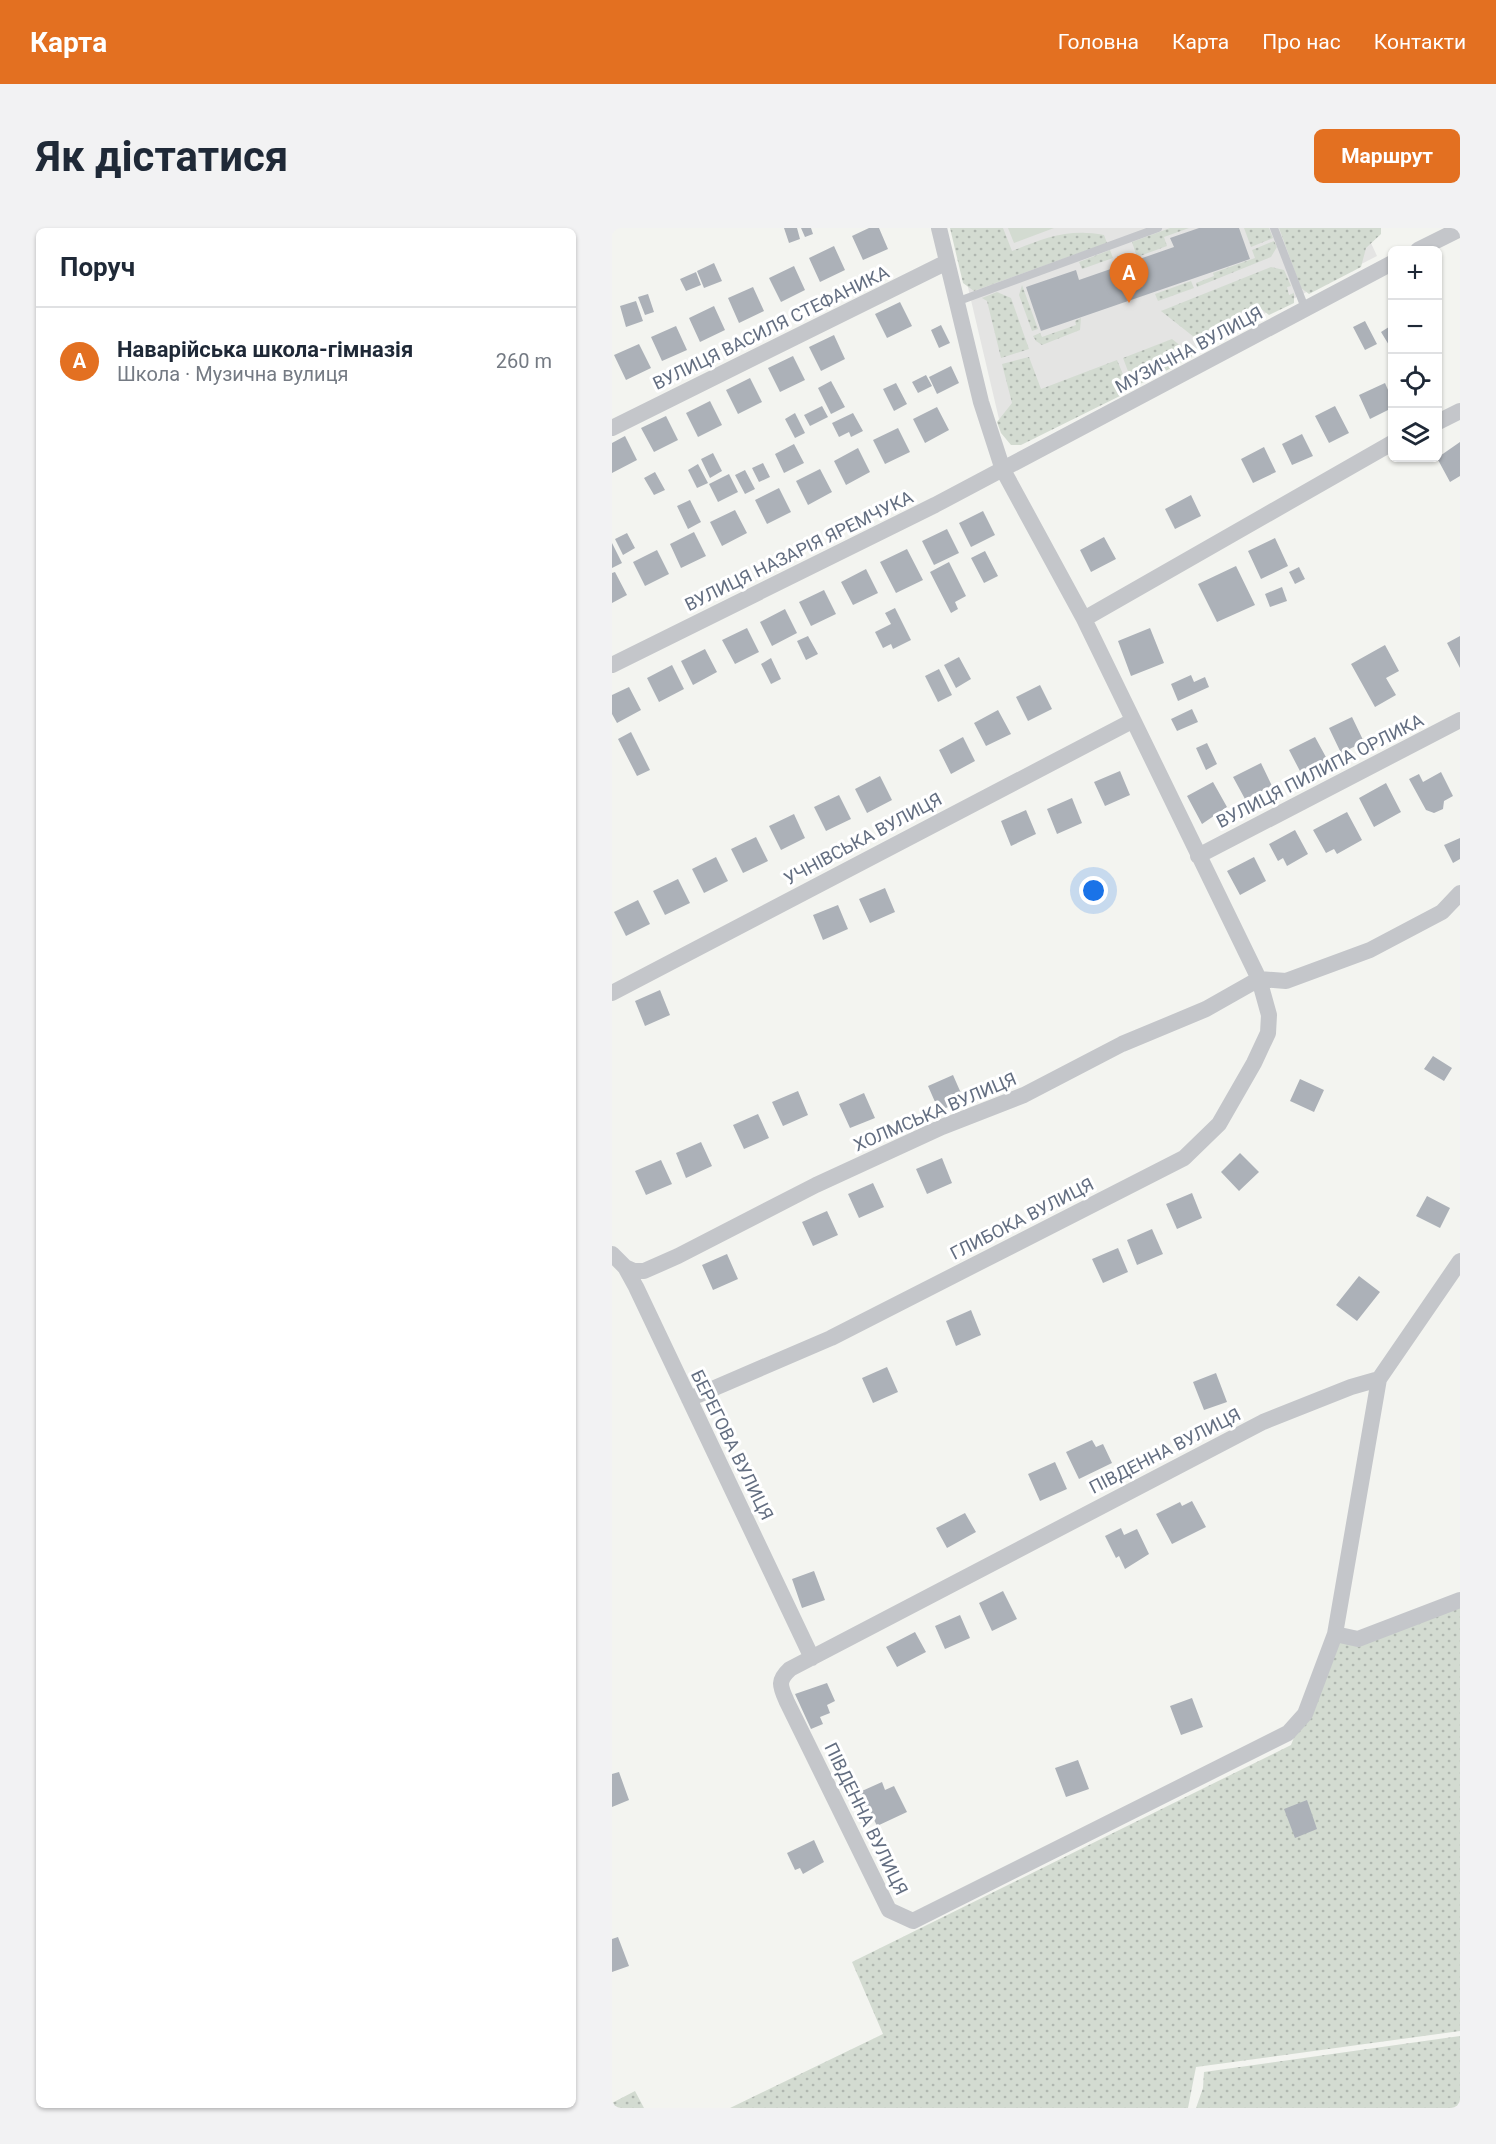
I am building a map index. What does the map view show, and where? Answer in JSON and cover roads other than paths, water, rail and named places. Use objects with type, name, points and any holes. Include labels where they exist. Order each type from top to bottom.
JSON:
[{"type":"street","name":"ГЛИБОКА ВУЛИЦЯ","points":[[689,1398],[831,1338],[1184,1158],[1219,1124],[1254,1063],[1268,1033],[1269,1016],[1259,979],[1084,619],[1003,470],[981,402],[939,228]]},
{"type":"street","points":[[1426,246],[1460,229]]},
{"type":"street","name":"ВУЛИЦЯ ВАСИЛЯ СТЕФАНИКА","points":[[612,428],[946,262]]},
{"type":"street","name":"МУЗИЧНА ВУЛИЦЯ","points":[[1003,470],[1274,328],[1305,308],[1388,265]]},
{"type":"street","points":[[1442,420],[1460,411]]},
{"type":"street","points":[[1084,619],[1388,445]]},
{"type":"street","name":"ВУЛИЦЯ НАЗАРІЯ ЯРЕМЧУКА","points":[[612,665],[1003,470]]},
{"type":"street","name":"ВУЛИЦЯ ПИЛИПА ОРЛИКА","points":[[1198,855],[1460,720]]},
{"type":"street","name":"УЧНІВСЬКА ВУЛИЦЯ","points":[[612,993],[1132,721]]},
{"type":"street","points":[[1259,979],[1286,981],[1370,950],[1442,912],[1460,893]]},
{"type":"street","name":"ХОЛМСЬКА ВУЛИЦЯ","points":[[625,1267],[634,1271],[644,1271],[816,1185],[942,1128],[1024,1095],[1122,1044],[1206,1009],[1259,979]]},
{"type":"street","name":"БЕРЕГОВА ВУЛИЦЯ","points":[[612,1254],[625,1267],[812,1658]]},
{"type":"street","points":[[1379,1379],[1460,1261]]},
{"type":"street","name":"ПІВДЕННА ВУЛИЦЯ","points":[[1379,1379],[1335,1634],[1305,1714],[1288,1733],[913,1921],[889,1910],[877,1890],[779,1686],[781,1677],[790,1669],[1263,1422],[1351,1387],[1379,1379]]},
{"type":"street","points":[[1335,1634],[1358,1639],[1460,1600]]},
{"type":"lane","points":[[956,302],[1158,228]]},
{"type":"lane","points":[[1274,228],[1305,308]]},
{"type":"place","name":"Наварійська школа-гімназія","points":[[1129,303]]}]
